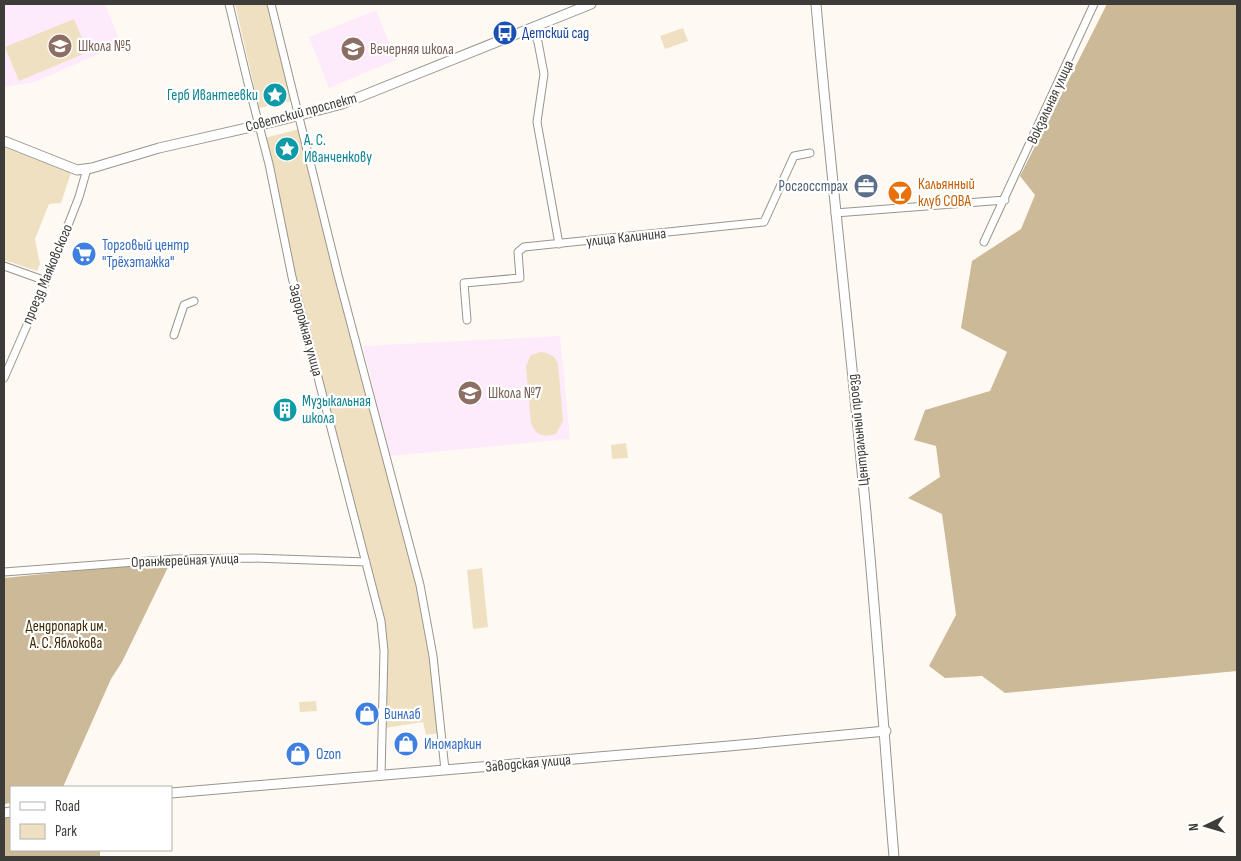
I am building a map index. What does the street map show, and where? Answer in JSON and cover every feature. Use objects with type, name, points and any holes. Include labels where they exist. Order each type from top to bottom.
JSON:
[{"type":"street","name":"Задорожная улица","points":[[229,4],[269,164],[292,277],[381,621],[384,651],[381,776]]},
{"type":"street","points":[[271,4],[338,275],[420,585],[433,656],[445,770]]},
{"type":"street","name":"Советский проспект","points":[[4,141],[77,170],[87,169],[159,148],[342,104],[591,4]]},
{"type":"street","name":"Центральный проезд","points":[[816,4],[886,731],[894,857]]},
{"type":"street","name":"Вокзальная улица","points":[[984,242],[1094,4]]},
{"type":"street","points":[[532,28],[538,42],[544,74],[538,122],[559,244]]},
{"type":"street","name":"улица Калинина","points":[[467,320],[464,283],[520,278],[518,252],[524,246],[764,222],[794,156],[810,154]]},
{"type":"street","name":"проезд Маяковского","points":[[4,378],[46,281],[87,169]]},
{"type":"street","points":[[835,213],[1004,200]]},
{"type":"street","points":[[4,266],[46,281]]},
{"type":"street","points":[[174,335],[184,305],[194,301]]},
{"type":"street","name":"Оранжерейная улица","points":[[4,572],[175,559],[252,558],[366,562]]},
{"type":"street","name":"Заводская улица","points":[[172,793],[886,731]]},
{"type":"shaded area","name":"Школа №5","points":[[4,4],[105,4],[121,44],[35,82],[4,87]]},
{"type":"shaded area","name":"Вечерняя школа","points":[[376,10],[396,60],[329,88],[309,37]]},
{"type":"shaded area","name":"Школа №7","points":[[560,336],[570,439],[389,456],[363,346]]},
{"type":"green space","points":[[235,4],[267,4],[291,101],[259,108]]},
{"type":"green space","points":[[1107,4],[1237,4],[1237,671],[1005,693],[982,676],[945,678],[929,666],[956,615],[942,514],[908,498],[940,477],[936,446],[914,440],[925,410],[990,391],[1007,352],[961,328],[972,261],[1021,229],[1035,195],[1020,176]]},
{"type":"green space","points":[[74,19],[88,52],[19,81],[5,47]]},
{"type":"green space","points":[[683,28],[688,41],[665,49],[660,36]]},
{"type":"green space","points":[[299,129],[420,585],[441,733],[426,735],[423,722],[385,728],[387,694],[381,621],[292,277],[276,177],[265,138]]},
{"type":"green space","points":[[4,147],[71,173],[61,203],[49,204],[35,239],[40,264],[37,271],[4,260]]},
{"type":"green space","points":[[541,352],[552,355],[558,364],[563,421],[556,434],[541,435],[535,431],[531,423],[526,366],[531,355]]},
{"type":"green space","points":[[626,443],[628,458],[612,459],[611,445]]},
{"type":"green space","name":"Дендропарк им. А. С. Яблокова","points":[[171,561],[122,662],[111,679],[63,786],[10,786],[10,803],[4,804],[4,578]]},
{"type":"green space","points":[[482,568],[488,627],[473,629],[467,570]]},
{"type":"green space","points":[[316,701],[317,711],[300,712],[299,702]]},
{"type":"green space","points":[[10,817],[10,851],[100,851],[100,857],[4,857],[4,818]]},
{"type":"place","name":"Детский сад","points":[[505,33]]},
{"type":"place","name":"Школа №5","points":[[60,46]]},
{"type":"place","name":"Вечерняя школа","points":[[353,49]]},
{"type":"place","name":"Герб Ивантеевки","points":[[275,95]]},
{"type":"place","name":"А. С. Иванченкову","points":[[287,149]]},
{"type":"place","name":"Росгосстрах","points":[[866,186]]},
{"type":"place","name":"Кальянный клуб СОВА","points":[[900,193]]},
{"type":"place","name":"Торговый центр \"Трёхэтажка\"","points":[[84,254]]},
{"type":"place","name":"Школа №7","points":[[470,393]]},
{"type":"place","name":"Музыкальная школа","points":[[285,410]]},
{"type":"place","name":"Винлаб","points":[[367,714]]},
{"type":"place","name":"Иномаркин","points":[[406,744]]},
{"type":"place","name":"Ozon","points":[[298,754]]}]
